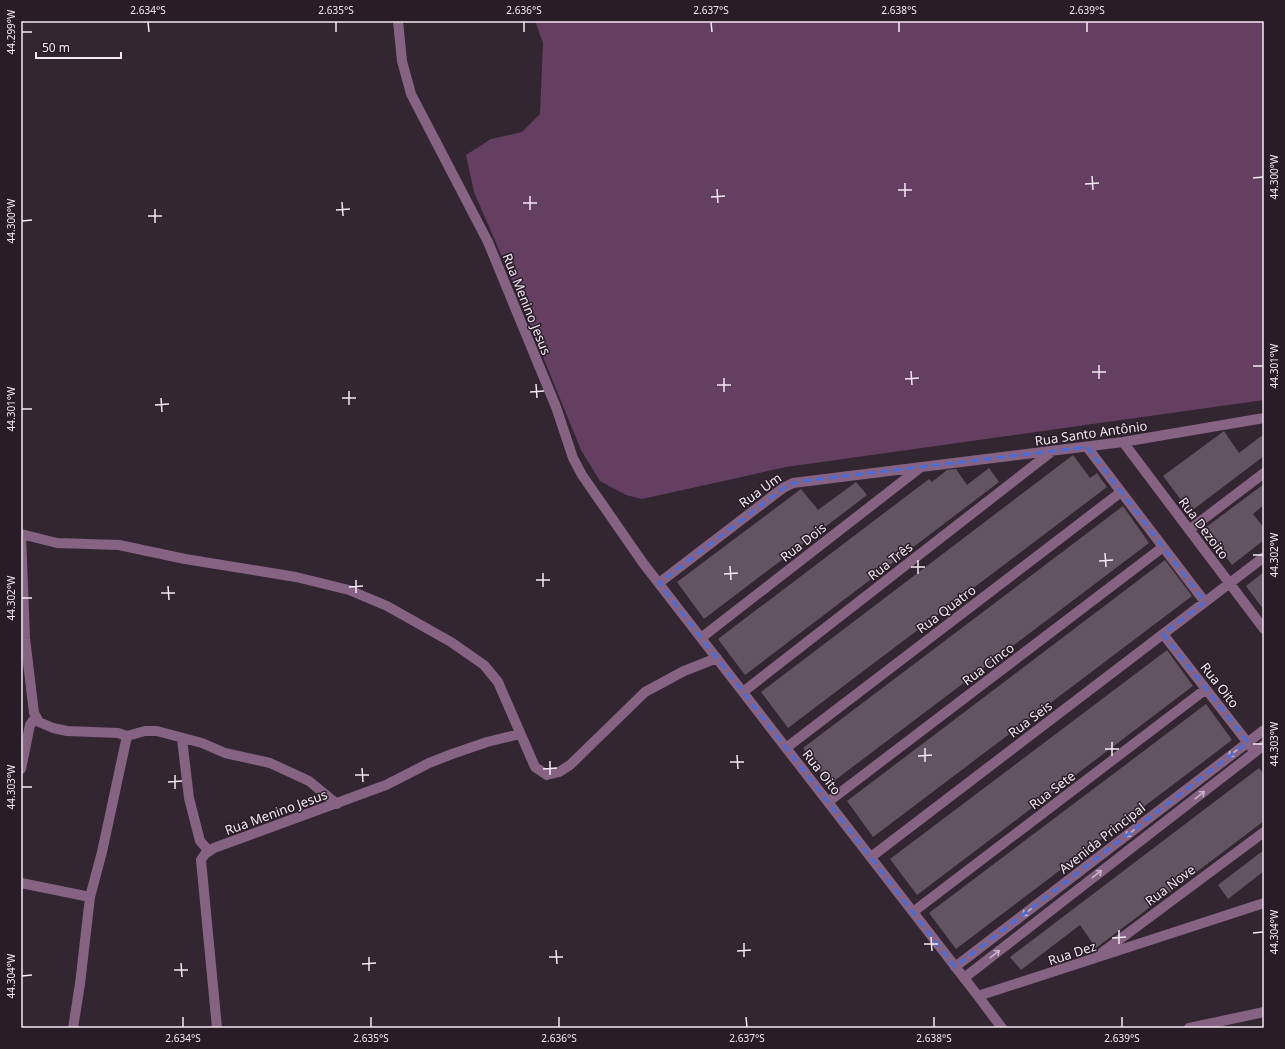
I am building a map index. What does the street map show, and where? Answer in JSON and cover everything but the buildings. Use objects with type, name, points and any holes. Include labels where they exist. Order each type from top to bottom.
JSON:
[{"type":"street","name":"Rua Menino Jesus","points":[[398,21],[402,61],[411,94],[491,249],[501,277],[556,407],[573,458],[598,500],[631,547],[659,583]]},
{"type":"street","name":"Rua Santo Antônio","points":[[921,468],[1124,442],[1264,418]]},
{"type":"street","name":"Rua Dezoito","points":[[1124,442],[1264,630]]},
{"type":"street","points":[[1087,447],[1205,602]]},
{"type":"street","name":"Rua Três","points":[[743,692],[1052,451]]},
{"type":"street","name":"Rua Um","points":[[659,583],[782,488],[793,483],[921,468]]},
{"type":"street","name":"Rua Dois","points":[[701,638],[921,468]]},
{"type":"street","points":[[1189,530],[1264,473]]},
{"type":"street","name":"Rua Quatro","points":[[786,748],[1121,492]]},
{"type":"street","points":[[337,804],[309,781],[282,768],[225,753],[202,743],[182,739],[157,731],[145,731],[127,736],[118,733],[67,731],[43,725],[35,718],[24,653],[21,535],[57,543],[119,545],[296,577],[349,590],[417,622],[484,665],[498,682],[520,734],[538,771],[547,775],[559,772],[580,755],[645,692],[684,671],[717,658]]},
{"type":"street","name":"Rua Cinco","points":[[828,802],[1163,547]]},
{"type":"street","name":"Rua Seis","points":[[871,857],[1264,557]]},
{"type":"street","name":"Rua Oito","points":[[659,583],[964,978]]},
{"type":"street","name":"Rua Oito","points":[[1163,634],[1255,752]]},
{"type":"street","name":"Rua Sete","points":[[913,912],[1206,689]]},
{"type":"street","points":[[21,769],[30,725],[35,718]]},
{"type":"street","name":"Avenida Principal","points":[[955,967],[1264,730]]},
{"type":"street","name":"Rua Menino Jesus","points":[[209,851],[386,785],[440,758],[487,742],[520,734]]},
{"type":"street","points":[[73,1028],[80,984],[90,897],[104,844],[127,736]]},
{"type":"street","points":[[182,739],[189,798],[200,841],[209,851],[202,860],[202,875],[208,918],[216,1028]]},
{"type":"street","name":"Avenida Principal","points":[[964,978],[1264,745]]},
{"type":"street","name":"Rua Nove","points":[[1092,960],[1264,832]]},
{"type":"street","points":[[21,884],[90,897]]},
{"type":"street","name":"Rua Dez","points":[[978,996],[1264,903]]},
{"type":"street","points":[[964,978],[1002,1028]]},
{"type":"street","points":[[1190,1028],[1264,1012]]},
{"type":"highlighted area","points":[[1087,447],[1205,602],[1163,634],[1248,742],[955,967],[659,583],[788,485],[803,481]]},
{"type":"shaded area","points":[[535,21],[1264,21],[1264,400],[786,467],[642,499],[626,495],[600,481],[581,450],[506,266],[474,192],[466,155],[491,139],[522,132],[540,114],[543,43]]}]
